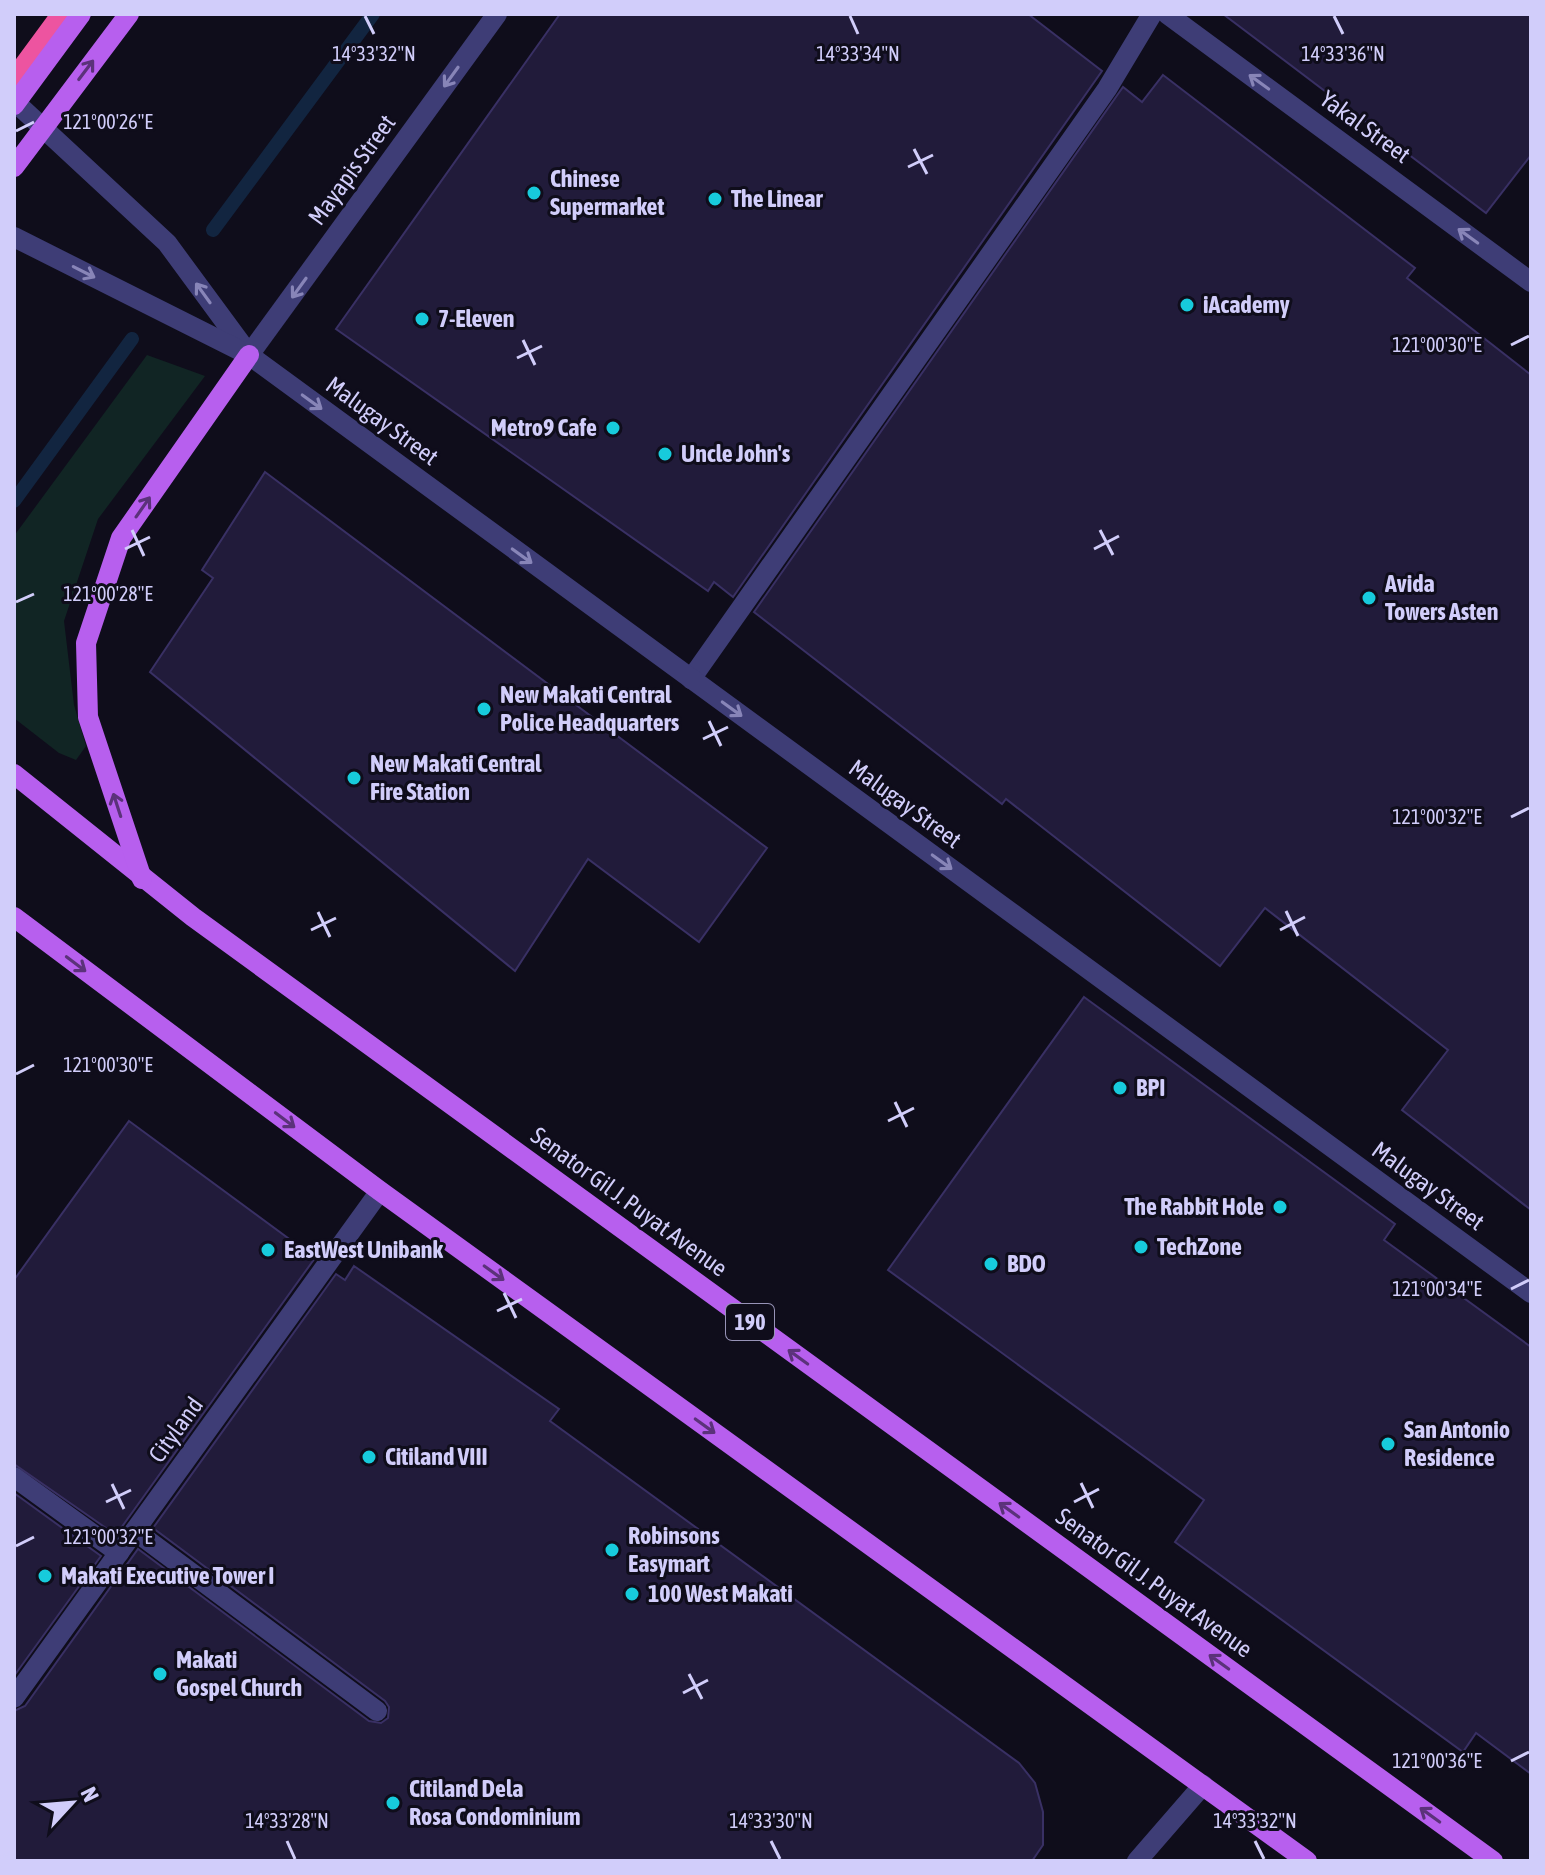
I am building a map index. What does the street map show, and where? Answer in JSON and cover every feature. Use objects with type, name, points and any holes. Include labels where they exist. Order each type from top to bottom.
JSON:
[{"type":"highway","points":[[14,82],[64,14]]},
{"type":"main road","points":[[14,103],[81,14]]},
{"type":"main road","points":[[14,167],[129,14]]},
{"type":"main road","points":[[142,879],[88,717],[86,643],[121,538],[249,355]]},
{"type":"main road","name":"Senator Gil J. Puyat Avenue","points":[[14,774],[142,879],[1493,1861]]},
{"type":"main road","points":[[14,917],[380,1191],[1307,1861]]},
{"type":"street","name":"Mayapis Street","points":[[249,355],[497,14]]},
{"type":"street","points":[[691,679],[1098,102],[1152,14]]},
{"type":"street","name":"Yakal Street","points":[[1167,14],[1531,282]]},
{"type":"street","name":"Malugay Street","points":[[14,103],[44,125],[167,243],[249,355]]},
{"type":"street","name":"Malugay Street","points":[[14,237],[249,355],[1531,1293]]},
{"type":"street","name":"Cityland","points":[[14,1698],[380,1191]]},
{"type":"street","points":[[14,1477],[119,1553]]},
{"type":"street","points":[[135,1531],[377,1711]]},
{"type":"street","points":[[1137,1861],[1203,1785]]},
{"type":"green space","points":[[147,355],[205,376],[98,519],[64,621],[74,705],[86,746],[76,760],[59,753],[14,718],[14,536]]},
{"type":"building","name":"The Linear","points":[[560,14],[1028,14],[1102,71],[733,597],[714,582],[708,591],[336,329]]},
{"type":"building","points":[[1223,14],[1531,14],[1531,155],[1486,213]]},
{"type":"building","points":[[1163,75],[1415,268],[1407,278],[1531,375],[1531,1210],[1402,1110],[1448,1050],[1265,908],[1220,966],[1006,799],[1002,804],[754,612],[1123,87],[1142,102]]},
{"type":"building","points":[[265,472],[767,848],[699,942],[588,859],[515,971],[150,672],[213,578],[202,570]]},
{"type":"building","points":[[1084,997],[1395,1224],[1384,1240],[1531,1347],[1531,1774],[1476,1733],[1463,1752],[1175,1542],[1204,1500],[888,1270]]},
{"type":"building","points":[[129,1121],[315,1258],[116,1535],[14,1464],[14,1280]]},
{"type":"building","points":[[354,1266],[559,1409],[550,1421],[1019,1763],[1035,1783],[1043,1812],[1043,1845],[1032,1861],[14,1861],[14,1711],[25,1706],[138,1549],[369,1721],[381,1723],[388,1718],[389,1707],[385,1701],[153,1528],[336,1274],[345,1280]]},
{"type":"building","name":"Makati Executive Tower I","points":[[14,1493],[101,1556],[14,1676]]},
{"type":"waterway","points":[[213,230],[373,14]]},
{"type":"waterway","points":[[14,501],[132,339]]},
{"type":"place","name":"Chinese Supermarket","points":[[534,193]]},
{"type":"place","name":"The Linear","points":[[715,199]]},
{"type":"place","name":"iAcademy","points":[[1187,305]]},
{"type":"place","name":"7-Eleven","points":[[422,319]]},
{"type":"place","name":"Metro9 Cafe","points":[[613,428]]},
{"type":"place","name":"Uncle John's","points":[[665,454]]},
{"type":"place","name":"Avida Towers Asten","points":[[1369,598]]},
{"type":"place","name":"New Makati Central Police Headquarters","points":[[484,709]]},
{"type":"place","name":"New Makati Central Fire Station","points":[[354,778]]},
{"type":"place","name":"BPI","points":[[1120,1088]]},
{"type":"place","name":"The Rabbit Hole","points":[[1280,1207]]},
{"type":"place","name":"TechZone","points":[[1141,1247]]},
{"type":"place","name":"EastWest Unibank","points":[[268,1250]]},
{"type":"place","name":"BDO","points":[[991,1264]]},
{"type":"place","name":"San Antonio Residence","points":[[1388,1444]]},
{"type":"place","name":"Citiland VIII","points":[[369,1457]]},
{"type":"place","name":"Robinsons Easymart","points":[[612,1550]]},
{"type":"place","name":"Makati Executive Tower I","points":[[45,1576]]},
{"type":"place","name":"100 West Makati","points":[[632,1594]]},
{"type":"place","name":"Makati Gospel Church","points":[[160,1674]]},
{"type":"place","name":"Citiland Dela Rosa Condominium","points":[[393,1803]]}]
